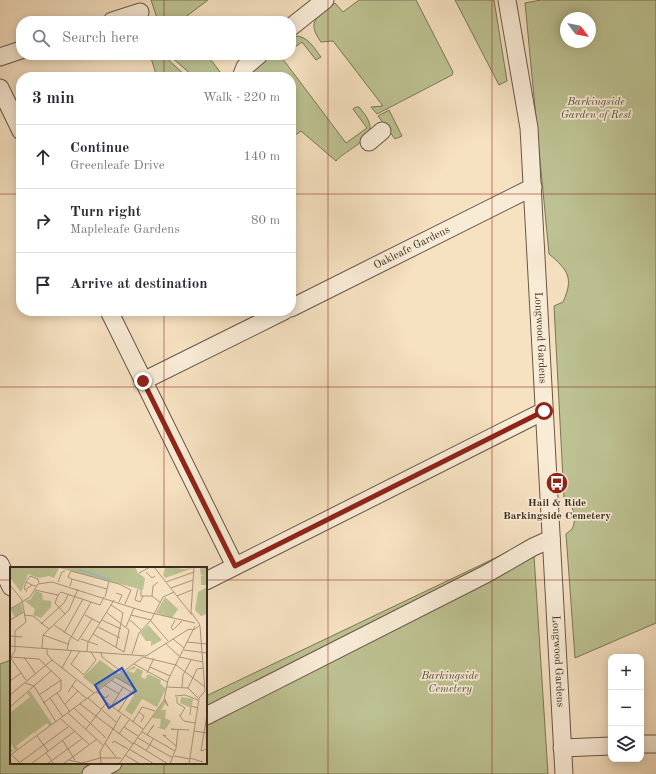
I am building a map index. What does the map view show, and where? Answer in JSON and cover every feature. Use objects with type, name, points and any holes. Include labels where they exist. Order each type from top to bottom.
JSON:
[{"type":"street","points":[[296,23],[325,0]]},
{"type":"street","name":"Longwood Gardens","points":[[508,0],[529,128],[564,774]]},
{"type":"street","points":[[126,16],[140,11]]},
{"type":"street","points":[[0,57],[16,52]]},
{"type":"street","points":[[243,72],[245,67],[253,60]]},
{"type":"street","points":[[0,88],[16,121]]},
{"type":"street","name":"Oakleafe Gardens","points":[[296,306],[533,187]]},
{"type":"street","points":[[111,316],[235,566]]},
{"type":"street","points":[[143,381],[274,316]]},
{"type":"street","points":[[207,580],[544,411]]},
{"type":"street","points":[[207,715],[486,574],[533,547],[551,539]]},
{"type":"street","points":[[0,564],[10,585]]},
{"type":"street","points":[[644,744],[656,744]]},
{"type":"street","points":[[562,748],[608,746]]},
{"type":"street","points":[[91,774],[110,764]]},
{"type":"green space","points":[[151,0],[208,0],[187,16],[156,16]]},
{"type":"green space","points":[[359,0],[416,0],[453,72],[452,75],[377,114],[371,107],[383,106],[333,41],[321,42],[316,35],[314,28],[314,23],[319,15],[335,3],[343,12]]},
{"type":"green space","points":[[455,0],[494,0],[507,81],[499,85]]},
{"type":"green space","name":"Barkingside Garden of Rest","points":[[541,0],[656,0],[656,623],[575,658],[566,534],[571,530],[574,524],[574,518],[570,501],[564,499],[554,306],[563,302],[568,287],[568,280],[565,270],[549,254],[525,3]]},
{"type":"green space","points":[[296,36],[307,40],[321,57],[316,60],[302,42],[296,46]]},
{"type":"green space","points":[[152,60],[168,60],[182,72],[155,72]]},
{"type":"green space","points":[[175,60],[211,60],[220,72],[188,72]]},
{"type":"green space","points":[[262,60],[284,60],[293,72],[252,72],[251,71]]},
{"type":"green space","points":[[296,77],[346,143],[367,128],[353,109],[356,107],[359,107],[365,115],[370,127],[369,133],[360,143],[336,161],[301,131],[296,134]]},
{"type":"green space","points":[[389,110],[402,136],[395,139],[378,116]]},
{"type":"green space","name":"Barkingside Cemetery","points":[[533,540],[548,774],[0,774],[0,664],[10,660],[10,764],[207,764],[207,696]]},
{"type":"place","name":"Hail & Ride Barkingside Cemetery","points":[[557,483]]},
{"type":"route","points":[[143,381],[235,566],[544,411]]}]
